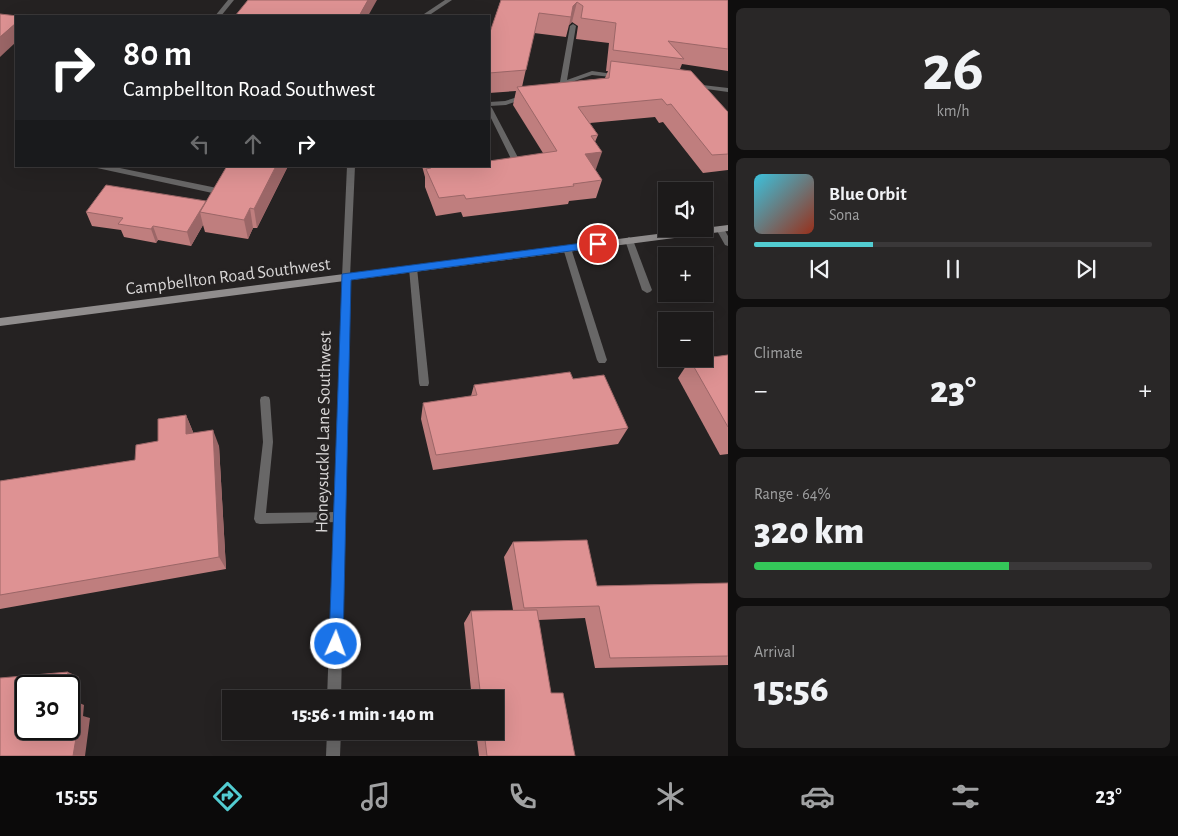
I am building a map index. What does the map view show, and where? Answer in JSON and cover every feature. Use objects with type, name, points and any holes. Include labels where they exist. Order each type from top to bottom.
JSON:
[{"type":"main road","name":"Campbellton Road Southwest","points":[[0,322],[724,228]]},
{"type":"street","points":[[219,15],[232,0]]},
{"type":"street","points":[[426,15],[449,0]]},
{"type":"street","points":[[563,83],[573,26]]},
{"type":"street","points":[[547,89],[592,73],[631,78]]},
{"type":"street","points":[[689,85],[728,90]]},
{"type":"street","points":[[490,104],[506,102],[530,94]]},
{"type":"street","points":[[490,110],[519,167]]},
{"type":"street","points":[[101,167],[217,191]]},
{"type":"street","name":"Honeysuckle Lane Southwest","points":[[334,690],[351,167]]},
{"type":"street","points":[[724,228],[728,243]]},
{"type":"street","points":[[629,240],[647,290]]},
{"type":"street","points":[[567,248],[602,360]]},
{"type":"street","points":[[413,268],[424,383]]},
{"type":"street","points":[[265,400],[268,442],[260,519],[340,517]]},
{"type":"street","points":[[333,756],[334,740]]},
{"type":"building","points":[[248,0],[368,0],[360,15],[236,15]]},
{"type":"building","points":[[501,0],[728,0],[728,49],[668,41],[684,59],[613,50],[616,23],[581,18],[583,6],[577,2],[573,6],[571,17],[539,13],[526,70],[490,73],[490,32]]},
{"type":"building","points":[[0,14],[15,16],[15,24],[0,37]]},
{"type":"building","points":[[611,61],[691,71],[728,112],[728,154],[712,155],[671,104],[667,105],[662,99],[578,107],[598,135],[591,136],[602,152],[585,154],[602,180],[573,184],[574,186],[466,199],[464,195],[439,198],[426,169],[430,167],[490,167],[490,161],[557,151],[517,87],[609,78]]},
{"type":"building","points":[[226,167],[275,167],[254,209],[250,208],[244,220],[200,212]]},
{"type":"building","points":[[106,185],[206,201],[187,232],[153,226],[151,229],[118,224],[123,218],[86,212]]},
{"type":"building","points":[[728,355],[728,427],[694,367],[713,367],[713,357]]},
{"type":"building","points":[[570,372],[573,379],[604,375],[628,428],[436,455],[423,403],[477,395],[474,385]]},
{"type":"building","points":[[186,415],[186,434],[213,430],[219,557],[0,595],[0,481],[135,460],[136,445],[158,441],[158,419]]},
{"type":"building","points":[[587,540],[597,586],[728,583],[728,656],[610,658],[599,606],[524,608],[513,542]]},
{"type":"building","points":[[537,610],[551,693],[563,693],[575,756],[487,756],[485,740],[504,740],[504,690],[480,690],[471,611]]},
{"type":"building","points":[[68,672],[68,675],[34,675]]},
{"type":"building","points":[[15,677],[15,740],[76,740],[73,756],[0,756],[0,678]]},
{"type":"route","points":[[336,644],[346,277],[598,244]]}]
